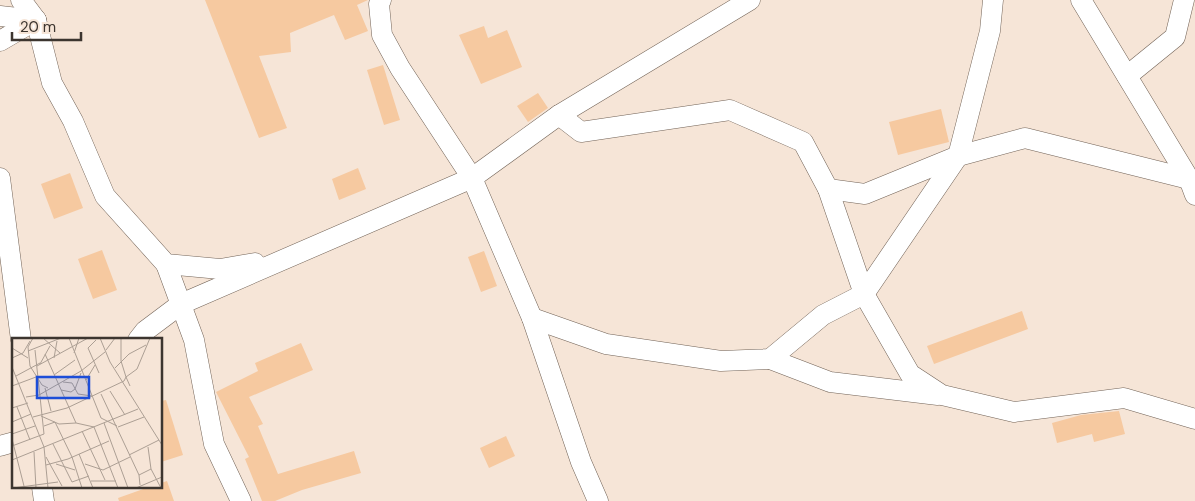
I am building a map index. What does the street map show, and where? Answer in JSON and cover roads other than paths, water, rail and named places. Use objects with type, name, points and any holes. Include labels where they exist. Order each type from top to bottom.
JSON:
[{"type":"street","points":[[21,0],[36,20],[52,83],[73,121],[105,196],[166,264],[194,340],[214,444],[241,501]]},
{"type":"street","points":[[380,0],[382,36],[400,68],[472,178],[532,318],[581,462],[598,501]]},
{"type":"street","points":[[140,338],[145,331],[181,304],[472,178],[559,115],[750,0]]},
{"type":"street","points":[[770,359],[823,315],[864,294],[958,156],[990,30],[993,0]]},
{"type":"street","points":[[1081,0],[1192,187]]},
{"type":"street","points":[[1127,76],[1175,37],[1184,0]]},
{"type":"street","points":[[0,16],[36,20]]},
{"type":"street","points":[[0,41],[36,20]]},
{"type":"street","points":[[559,115],[581,132],[730,110],[803,142],[828,189],[864,294],[910,374],[942,395]]},
{"type":"street","points":[[828,189],[865,194],[958,156],[1025,138],[1192,187]]},
{"type":"street","points":[[0,178],[21,338]]},
{"type":"street","points":[[166,264],[220,269],[280,260]]},
{"type":"street","points":[[532,318],[606,344],[721,361],[770,359],[830,382],[942,395],[1014,412],[1124,398],[1195,419]]},
{"type":"street","points":[[42,488],[44,501]]}]
